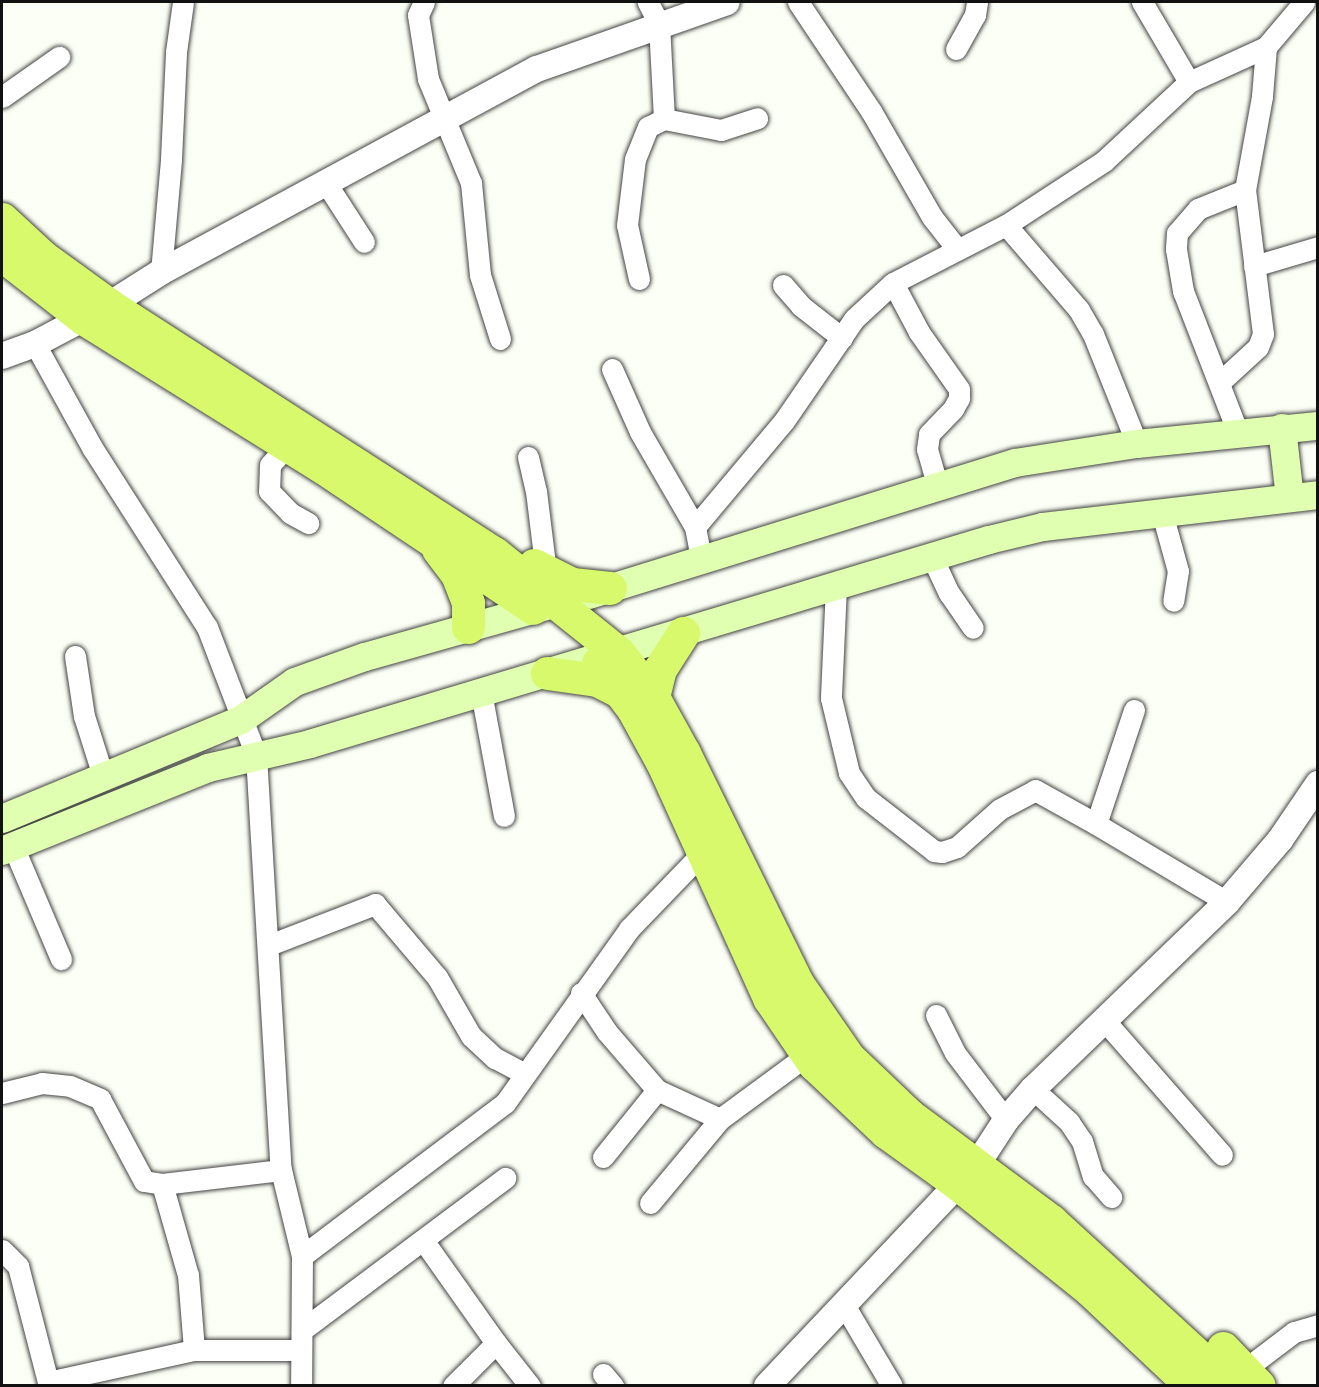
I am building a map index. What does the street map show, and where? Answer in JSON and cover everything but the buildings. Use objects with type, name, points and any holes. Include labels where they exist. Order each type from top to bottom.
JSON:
[{"type":"main road","points":[[2,219],[43,257],[96,312],[287,446],[443,534],[482,532],[546,572],[572,584],[610,588]]},
{"type":"main road","points":[[2,255],[96,312],[443,534],[546,606],[607,657],[638,695],[724,828],[811,1008],[849,1058],[968,1173],[1018,1236],[1034,1264],[1164,1386]]},
{"type":"main road","points":[[2,819],[241,720],[295,682],[468,627],[610,588],[701,557],[937,484],[1015,463],[1137,444],[1317,426]]},
{"type":"main road","points":[[7,848],[208,768],[310,744],[481,692],[607,657],[932,557],[1043,527],[1304,497],[1282,428]]},
{"type":"main road","points":[[443,534],[468,603],[468,627]]},
{"type":"main road","points":[[638,695],[660,669],[683,633]]},
{"type":"main road","points":[[547,674],[597,680],[638,695],[663,764],[705,850],[769,998],[807,1055],[886,1132],[968,1173],[1051,1221],[1085,1235],[1153,1286],[1245,1380]]},
{"type":"main road","points":[[1018,1236],[1089,1289],[1192,1386]]},
{"type":"street","points":[[161,272],[171,159],[176,52],[183,2]]},
{"type":"street","points":[[424,2],[418,15],[424,56],[435,101],[446,117],[471,183],[480,275],[500,339]]},
{"type":"street","points":[[2,356],[35,344],[96,312],[161,272],[446,117],[654,13],[727,2]]},
{"type":"street","points":[[798,2],[871,111],[932,217],[957,249]]},
{"type":"street","points":[[956,50],[975,15],[977,2]]},
{"type":"street","points":[[1142,2],[1189,82]]},
{"type":"street","points":[[695,527],[784,421],[868,303],[893,283],[1006,225],[1104,161],[1189,82],[1266,47],[1304,2]]},
{"type":"street","points":[[654,13],[664,119]]},
{"type":"street","points":[[1221,381],[1258,347],[1263,334],[1245,190],[1262,96],[1266,47]]},
{"type":"street","points":[[2,97],[59,57]]},
{"type":"street","points":[[639,279],[627,225],[635,159],[648,127],[664,119],[721,130],[757,118]]},
{"type":"street","points":[[326,183],[364,242]]},
{"type":"street","points":[[1238,433],[1221,381],[1183,291],[1178,233],[1198,209],[1245,190]]},
{"type":"street","points":[[1006,225],[1079,310],[1093,334],[1137,444]]},
{"type":"street","points":[[1254,266],[1317,247]]},
{"type":"street","points":[[893,283],[919,332],[959,389],[959,398],[953,409],[929,435],[927,449],[937,484]]},
{"type":"street","points":[[783,285],[801,306],[842,338]]},
{"type":"street","points":[[35,344],[93,449],[207,627],[256,755],[281,1170],[302,1256],[301,1386]]},
{"type":"street","points":[[612,369],[640,432],[695,527],[701,557]]},
{"type":"street","points":[[287,446],[270,465],[269,491],[283,508],[308,523]]},
{"type":"street","points":[[528,457],[546,572]]},
{"type":"street","points":[[1162,513],[1178,571],[1173,601]]},
{"type":"street","points":[[932,557],[948,593],[972,628]]},
{"type":"street","points":[[836,586],[831,698],[849,773],[866,798],[934,851],[942,852],[957,847],[1000,809],[1035,790],[1227,902]]},
{"type":"street","points":[[75,656],[84,716],[103,776]]},
{"type":"street","points":[[481,692],[504,816]]},
{"type":"street","points":[[1096,824],[1134,710]]},
{"type":"street","points":[[767,1386],[968,1173],[1006,1120],[1033,1089],[1227,902],[1280,840],[1317,783]]},
{"type":"street","points":[[7,848],[61,959]]},
{"type":"street","points":[[302,1256],[505,1103],[523,1073],[629,929],[705,850]]},
{"type":"street","points":[[269,945],[375,904],[437,977],[471,1036],[495,1058],[523,1073]]},
{"type":"street","points":[[581,993],[607,1032],[657,1090],[720,1119]]},
{"type":"street","points":[[936,1015],[955,1053],[1006,1120]]},
{"type":"street","points":[[1104,1020],[1222,1155]]},
{"type":"street","points":[[650,1203],[720,1119],[807,1055]]},
{"type":"street","points":[[2,1093],[42,1083],[87,1090],[100,1099],[144,1180],[162,1184],[281,1170]]},
{"type":"street","points":[[1033,1089],[1069,1122],[1082,1141],[1093,1176],[1111,1197]]},
{"type":"street","points":[[603,1157],[657,1090]]},
{"type":"street","points":[[2,1250],[18,1266],[49,1384],[194,1350],[302,1340],[423,1240],[505,1178]]},
{"type":"street","points":[[162,1184],[188,1275],[194,1350]]},
{"type":"street","points":[[423,1240],[496,1343],[530,1386]]},
{"type":"street","points":[[843,1303],[892,1386]]},
{"type":"street","points":[[1245,1380],[1294,1332],[1317,1325]]},
{"type":"street","points":[[453,1386],[496,1343]]}]
